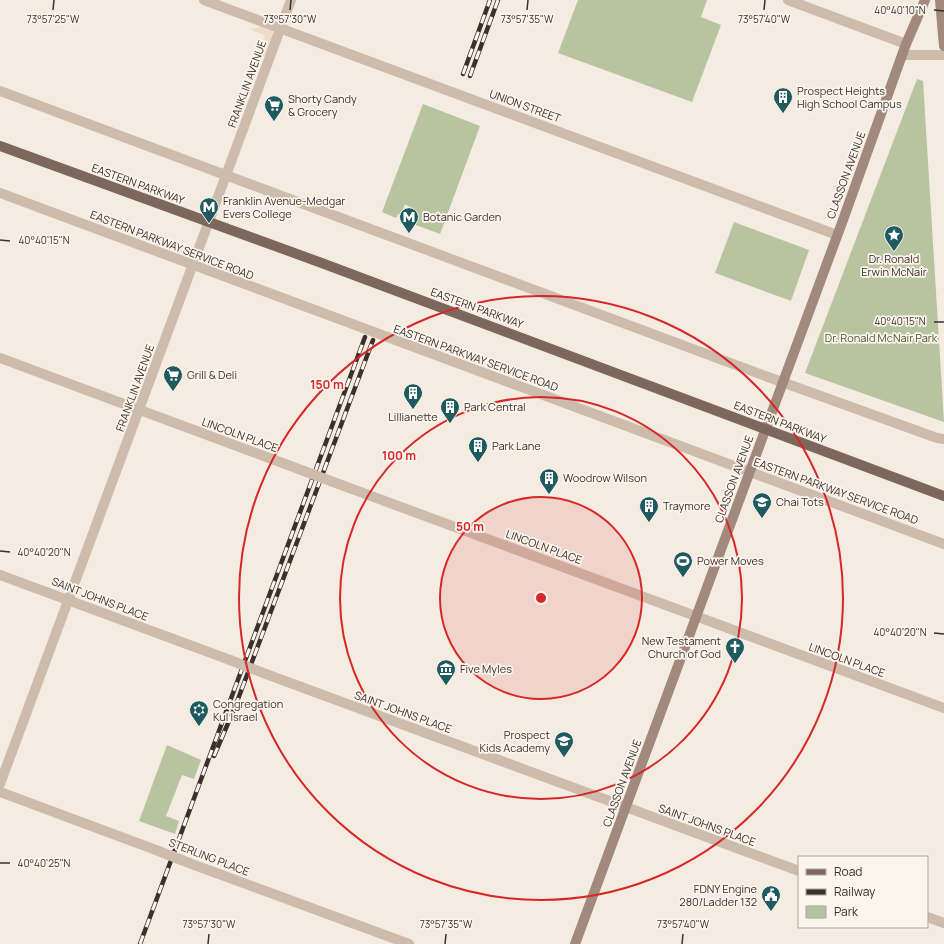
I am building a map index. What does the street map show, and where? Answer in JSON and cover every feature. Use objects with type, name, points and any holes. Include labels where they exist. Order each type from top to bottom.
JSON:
[{"type":"main road","name":"EASTERN PARKWAY","points":[[0,146],[326,265],[944,496]]},
{"type":"street","name":"UNION STREET","points":[[204,0],[837,235]]},
{"type":"street","name":"FRANKLIN AVENUE","points":[[0,784],[140,411],[291,0]]},
{"type":"street","points":[[788,0],[906,44]]},
{"type":"street","name":"CLASSON AVENUE","points":[[575,944],[697,617],[748,472],[837,235],[906,44],[925,0]]},
{"type":"street","points":[[940,0],[944,46]]},
{"type":"street","points":[[902,56],[944,55]]},
{"type":"street","points":[[0,91],[227,174],[782,382],[937,438],[944,439]]},
{"type":"street","name":"EASTERN PARKWAY SERVICE ROAD","points":[[0,193],[944,544]]},
{"type":"street","name":"LINCOLN PLACE","points":[[0,358],[944,708]]},
{"type":"street","name":"SAINT JOHNS PLACE","points":[[0,575],[625,808],[798,871]]},
{"type":"street","name":"STERLING PLACE","points":[[0,792],[409,944]]},
{"type":"street","points":[[928,917],[944,923]]},
{"type":"green space","points":[[578,0],[707,0],[701,17],[721,25],[692,102],[558,53]]},
{"type":"green space","name":"Dr. Ronald McNair Park","points":[[917,79],[923,81],[944,422],[805,373]]},
{"type":"green space","points":[[423,104],[480,126],[440,234],[408,222],[409,217],[406,216],[410,207],[405,204],[401,215],[398,214],[396,218],[382,212]]},
{"type":"green space","points":[[734,222],[809,250],[791,301],[715,273]]},
{"type":"green space","points":[[167,745],[201,760],[194,779],[182,775],[166,816],[179,821],[175,834],[139,821]]},
{"type":"shaded area","points":[[262,26],[272,30],[274,34],[268,53],[257,61],[265,38],[263,34],[250,30]]},
{"type":"railway","points":[[463,74],[490,0]]},
{"type":"railway","points":[[470,76],[498,0]]},
{"type":"railway","points":[[140,944],[365,337]]},
{"type":"railway","points":[[214,756],[235,707],[373,340]]},
{"type":"place","name":"Prospect Heights High School Campus","points":[[783,114]]},
{"type":"place","name":"Shorty Candy & Grocery","points":[[274,122]]},
{"type":"place","name":"Franklin Avenue-Medgar Evers College","points":[[209,224]]},
{"type":"place","name":"Botanic Garden","points":[[409,234]]},
{"type":"place","name":"Dr. Ronald Erwin McNair","points":[[894,252]]},
{"type":"place","name":"Grill & Deli","points":[[173,392]]},
{"type":"place","name":"Lillianette","points":[[413,410]]},
{"type":"place","name":"Park Central","points":[[450,424]]},
{"type":"place","name":"Park Lane","points":[[478,463]]},
{"type":"place","name":"Woodrow Wilson","points":[[549,495]]},
{"type":"place","name":"Chai Tots","points":[[762,519]]},
{"type":"place","name":"Traymore","points":[[649,523]]},
{"type":"place","name":"Power Moves","points":[[683,578]]},
{"type":"place","name":"New Testament Church of God","points":[[735,664]]},
{"type":"place","name":"Five Myles","points":[[446,686]]},
{"type":"place","name":"Congregation Kul Israel","points":[[199,727]]},
{"type":"place","name":"Prospect Kids Academy","points":[[564,758]]},
{"type":"place","name":"FDNY Engine 280/Ladder 132","points":[[771,912]]}]
